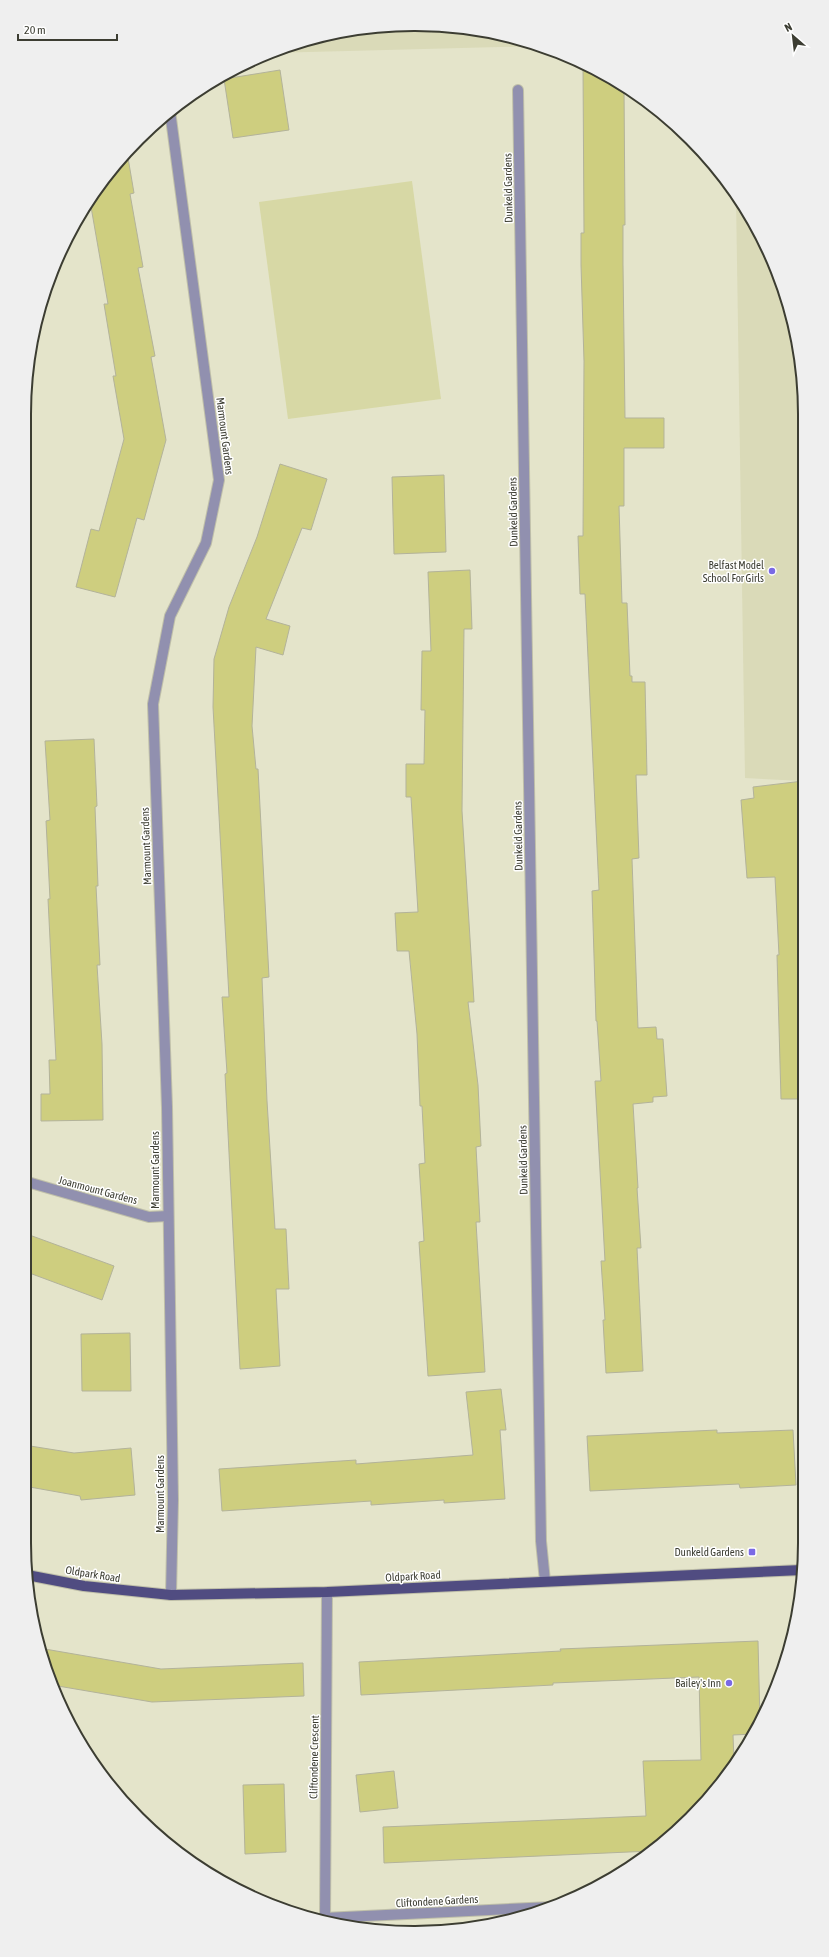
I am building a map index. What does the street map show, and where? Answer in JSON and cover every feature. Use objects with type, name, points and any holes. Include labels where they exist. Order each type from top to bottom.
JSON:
[{"type":"main road","name":"Oldpark Road","points":[[33,1576],[84,1586],[171,1595],[326,1592],[797,1570]]},
{"type":"street","name":"Dunkeld Gardens","points":[[518,90],[541,1525],[545,1581]]},
{"type":"street","name":"Marmount Gardens","points":[[171,118],[219,480],[206,543],[170,616],[153,704],[166,1099],[172,1500],[171,1595]]},
{"type":"street","name":"Joanmount Gardens","points":[[31,1183],[149,1216],[168,1216]]},
{"type":"street","name":"Cliftondene Crescent","points":[[324,1915],[326,1592]]},
{"type":"street","name":"Cliftondene Gardens","points":[[340,1919],[531,1908]]},
{"type":"shaded area","points":[[414,31],[465,34],[523,47],[287,53],[340,38],[364,34]]},
{"type":"shaded area","points":[[412,181],[441,399],[288,419],[259,202]]},
{"type":"shaded area","name":"Belfast Model School For Girls","points":[[736,206],[758,245],[778,291],[791,340],[795,364],[798,414],[798,781],[745,778]]},
{"type":"building","points":[[280,70],[289,130],[233,138],[224,81],[231,78]]},
{"type":"building","points":[[583,71],[606,82],[624,93],[625,225],[623,225],[623,265],[625,418],[664,418],[664,448],[624,448],[624,506],[619,506],[622,603],[627,603],[630,676],[632,676],[632,682],[645,682],[647,775],[636,775],[639,858],[632,859],[638,1028],[656,1027],[657,1039],[663,1039],[667,1096],[653,1097],[653,1102],[633,1104],[641,1248],[637,1248],[643,1371],[606,1373],[603,1320],[605,1320],[601,1261],[605,1261],[595,1081],[601,1081],[596,1021],[592,891],[599,890],[585,594],[580,594],[578,536],[583,536],[584,361],[581,233],[584,233]]},
{"type":"building","points":[[128,159],[134,193],[130,194],[143,267],[138,268],[155,356],[151,357],[166,440],[144,520],[137,518],[115,597],[76,587],[91,529],[99,531],[124,439],[113,376],[116,376],[104,304],[108,304],[91,208],[110,181]]},
{"type":"building","points":[[280,464],[327,479],[311,530],[302,528],[266,619],[290,626],[283,655],[256,647],[252,726],[256,769],[258,769],[269,977],[262,978],[267,1101],[275,1229],[286,1229],[289,1289],[276,1289],[280,1366],[240,1369],[225,1074],[227,1073],[222,997],[229,997],[213,707],[214,659],[229,607],[257,537]]},
{"type":"building","points":[[444,475],[446,552],[394,554],[392,477]]},
{"type":"building","points":[[470,570],[472,629],[464,629],[462,811],[474,1002],[468,1002],[478,1085],[481,1146],[476,1147],[480,1222],[476,1222],[485,1372],[428,1376],[419,1242],[424,1241],[419,1164],[425,1163],[422,1106],[420,1106],[417,1034],[409,951],[397,951],[395,913],[418,912],[411,797],[406,797],[406,764],[424,764],[425,710],[421,710],[422,651],[431,651],[428,572]]},
{"type":"building","points":[[94,739],[97,806],[95,807],[98,886],[96,886],[100,965],[97,965],[102,1044],[103,1120],[41,1121],[41,1094],[50,1094],[49,1060],[56,1060],[48,899],[50,899],[46,821],[50,820],[45,741]]},
{"type":"building","points":[[798,782],[798,1099],[781,1099],[777,955],[779,955],[775,877],[747,878],[741,800],[754,798],[753,787]]},
{"type":"building","points":[[31,1236],[114,1266],[102,1300],[31,1274]]},
{"type":"building","points":[[130,1333],[131,1391],[82,1391],[81,1334]]},
{"type":"building","points":[[501,1389],[506,1430],[500,1430],[505,1499],[444,1503],[444,1500],[371,1505],[371,1501],[222,1511],[219,1469],[356,1460],[356,1464],[473,1455],[466,1392]]},
{"type":"building","points":[[717,1430],[717,1433],[793,1430],[796,1485],[740,1488],[739,1484],[590,1491],[587,1436]]},
{"type":"building","points":[[31,1446],[74,1453],[131,1448],[135,1495],[81,1500],[80,1496],[31,1487]]},
{"type":"building","points":[[758,1641],[760,1709],[747,1734],[733,1735],[734,1755],[719,1776],[686,1814],[642,1851],[384,1863],[383,1827],[646,1816],[643,1761],[701,1760],[699,1677],[553,1683],[553,1685],[361,1695],[359,1662],[561,1651],[560,1649]]},
{"type":"building","points":[[46,1649],[161,1669],[303,1663],[304,1696],[152,1702],[59,1686]]},
{"type":"building","points":[[394,1771],[398,1808],[360,1812],[356,1775]]},
{"type":"building","points":[[284,1784],[286,1852],[245,1854],[243,1785]]},
{"type":"place","name":"Belfast Model School For Girls","points":[[772,571]]},
{"type":"place","name":"Dunkeld Gardens","points":[[752,1552]]},
{"type":"place","name":"Bailey's Inn","points":[[729,1683]]}]
